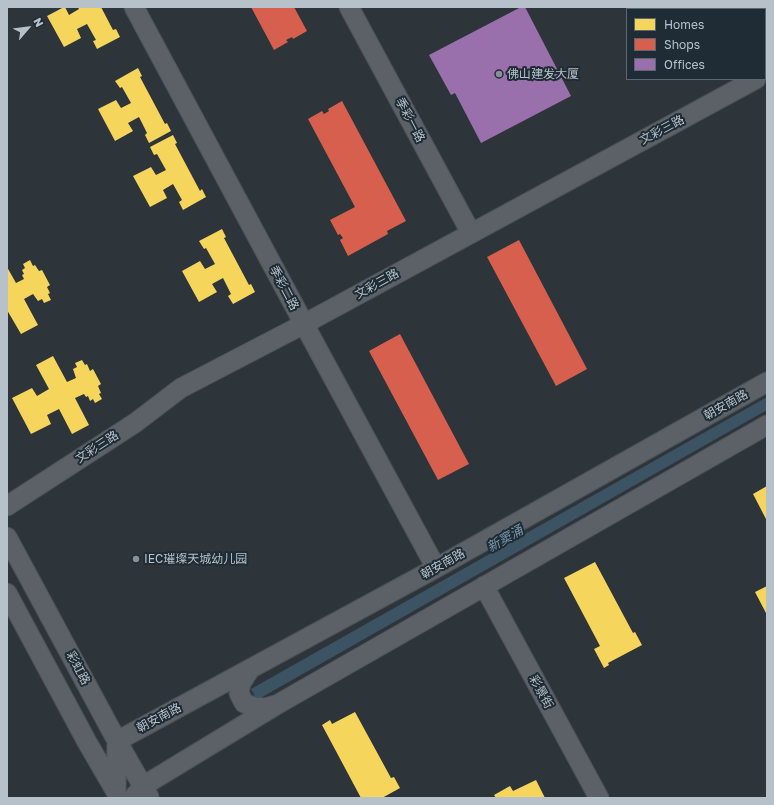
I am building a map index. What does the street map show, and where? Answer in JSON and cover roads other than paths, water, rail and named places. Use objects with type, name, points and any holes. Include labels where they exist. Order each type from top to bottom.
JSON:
[{"type":"street","name":"季彩二路","points":[[134,7],[436,568]]},
{"type":"street","name":"季彩一路","points":[[349,7],[471,233]]},
{"type":"street","name":"文彩三路","points":[[7,506],[135,423],[182,388],[304,324],[754,80]]},
{"type":"street","name":"朝安南路","points":[[117,741],[436,568],[767,382]]},
{"type":"street","points":[[132,794],[278,704],[767,425]]},
{"type":"street","name":"彩虹路","points":[[7,537],[117,741],[132,794]]},
{"type":"street","name":"彩景街","points":[[484,586],[599,798]]},
{"type":"street","points":[[7,593],[87,742],[132,794]]},
{"type":"street","points":[[250,669],[241,683],[239,693],[244,703],[254,707],[265,708],[278,704]]},
{"type":"street","points":[[117,741],[132,794]]},
{"type":"water","points":[[767,397],[767,410],[257,700],[251,689]]},
{"type":"place","name":"佛山建发大厦","points":[[499,74]]},
{"type":"place","name":"IEC璀璨天城幼儿园","points":[[136,559]]},
{"type":"water label","name":"新窦涌","points":[[505,539]]}]
